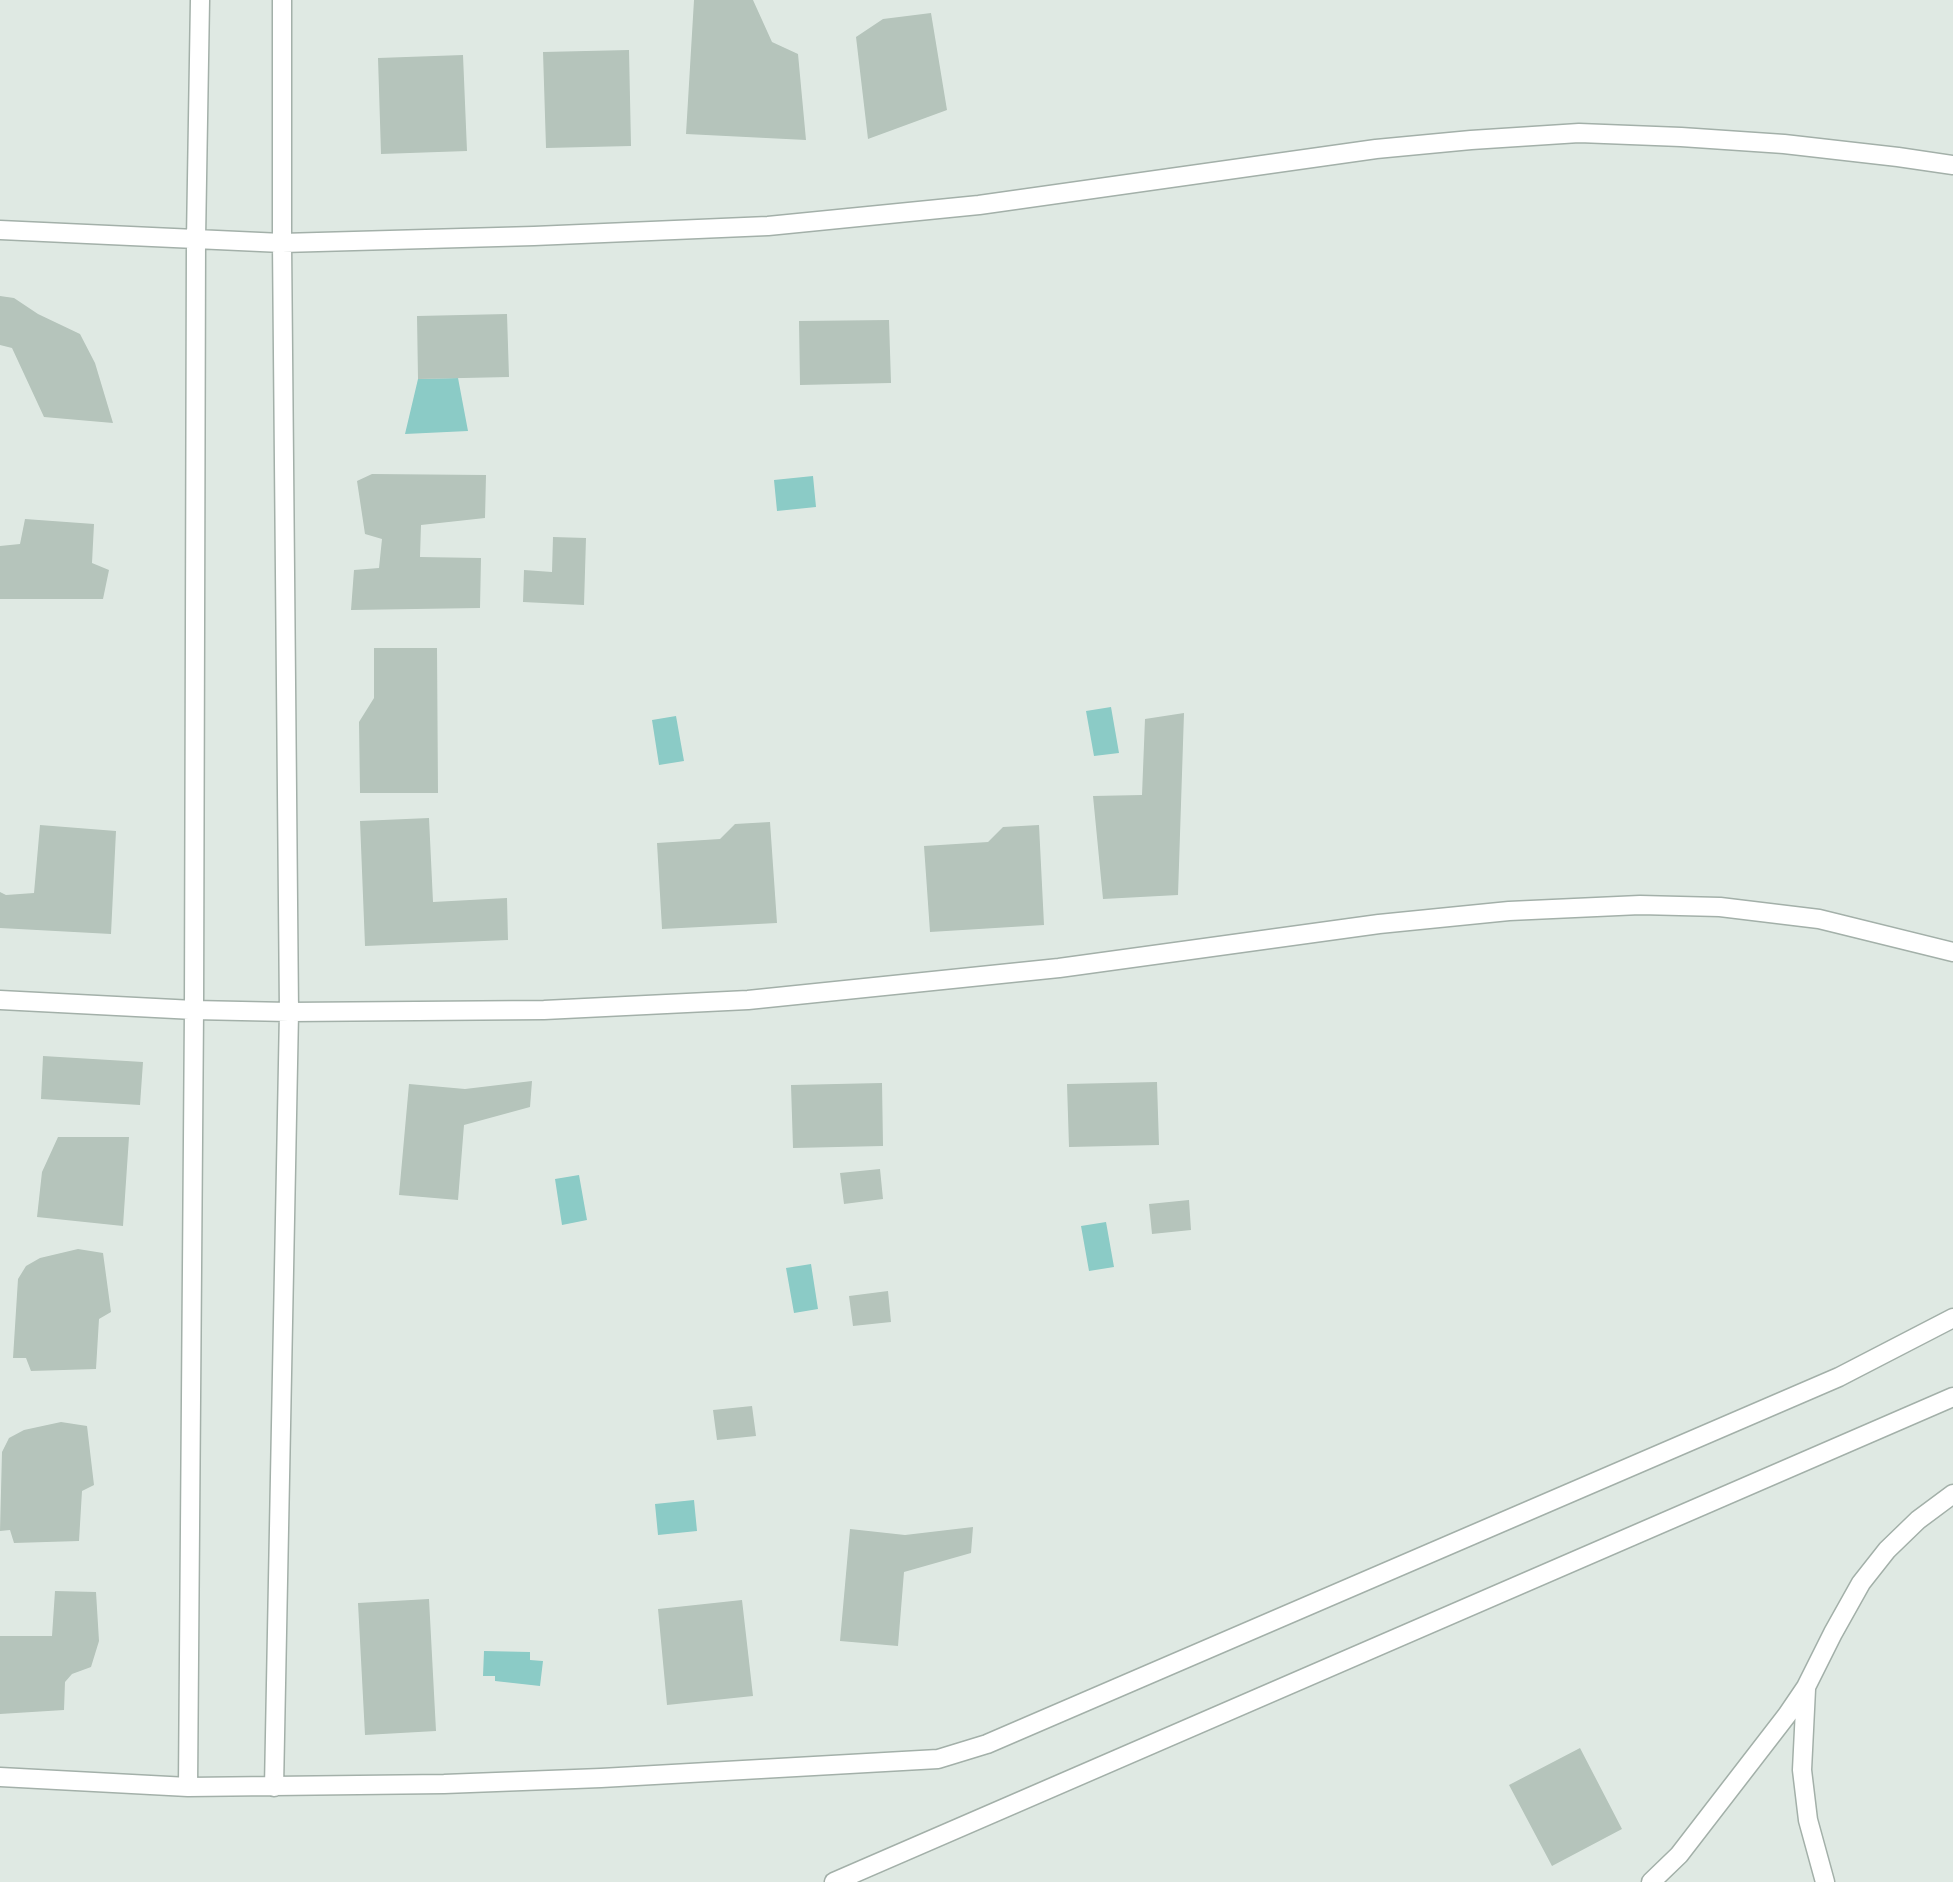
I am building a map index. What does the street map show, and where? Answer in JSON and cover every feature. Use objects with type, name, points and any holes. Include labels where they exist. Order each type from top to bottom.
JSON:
[{"type":"street","points":[[188,1786],[194,1010],[196,239],[200,0]]},
{"type":"street","points":[[274,1787],[289,1012],[282,0]]},
{"type":"street","points":[[0,230],[282,243],[534,236],[768,226],[980,205],[1377,149],[1579,133],[1784,144],[1953,165]]},
{"type":"street","points":[[0,1000],[194,1010],[289,1012],[544,1010],[748,1000],[1059,968],[1379,924],[1509,911],[1640,906],[1720,907],[1819,919],[1953,952]]},
{"type":"street","points":[[0,1777],[188,1786],[444,1785],[938,1759],[987,1744],[1839,1377],[1953,1318]]},
{"type":"street","points":[[834,1882],[1953,1397]]},
{"type":"street","points":[[1651,1882],[1679,1855],[1806,1687],[1861,1583],[1887,1550],[1918,1520],[1953,1494]]},
{"type":"street","points":[[1806,1687],[1802,1770],[1808,1820],[1826,1882]]},
{"type":"water","points":[[458,378],[468,431],[405,434],[418,379]]},
{"type":"water","points":[[813,476],[816,507],[777,511],[774,480]]},
{"type":"water","points":[[1111,707],[1119,753],[1094,756],[1086,711]]},
{"type":"water","points":[[676,716],[684,761],[659,765],[652,720]]},
{"type":"water","points":[[579,1175],[587,1220],[562,1225],[555,1179]]},
{"type":"water","points":[[1106,1222],[1114,1267],[1089,1271],[1081,1226]]},
{"type":"water","points":[[811,1264],[818,1309],[794,1313],[786,1268]]},
{"type":"water","points":[[694,1500],[697,1531],[658,1535],[655,1504]]},
{"type":"water","points":[[484,1651],[530,1652],[530,1660],[543,1661],[540,1686],[495,1681],[495,1676],[483,1676]]},
{"type":"building","points":[[694,0],[753,0],[772,42],[798,54],[806,140],[686,134]]},
{"type":"building","points":[[931,13],[947,110],[868,139],[856,37],[883,19]]},
{"type":"building","points":[[629,50],[631,146],[546,148],[543,52]]},
{"type":"building","points":[[463,55],[467,151],[381,154],[378,58]]},
{"type":"building","points":[[0,296],[14,298],[38,314],[80,334],[95,363],[113,423],[44,417],[12,348],[0,345]]},
{"type":"building","points":[[507,314],[509,377],[418,379],[417,316]]},
{"type":"building","points":[[889,320],[891,383],[800,385],[799,321]]},
{"type":"building","points":[[372,474],[486,475],[485,518],[421,525],[420,557],[481,558],[480,608],[351,610],[354,570],[379,568],[382,539],[365,534],[357,481]]},
{"type":"building","points":[[25,519],[94,524],[92,563],[109,570],[103,599],[0,599],[0,546],[20,544]]},
{"type":"building","points":[[553,537],[586,538],[584,605],[523,602],[524,570],[552,572]]},
{"type":"building","points":[[374,648],[437,648],[438,793],[360,793],[359,722],[374,698]]},
{"type":"building","points":[[1184,713],[1178,895],[1103,899],[1093,796],[1142,795],[1145,719]]},
{"type":"building","points":[[429,818],[433,902],[507,898],[508,940],[365,946],[360,821]]},
{"type":"building","points":[[770,822],[777,923],[662,929],[657,843],[720,839],[735,824]]},
{"type":"building","points":[[40,825],[116,831],[111,934],[0,928],[0,892],[6,895],[34,893]]},
{"type":"building","points":[[1039,825],[1044,925],[930,932],[924,846],[988,842],[1003,827]]},
{"type":"building","points":[[43,1056],[143,1062],[140,1105],[41,1099]]},
{"type":"building","points":[[532,1081],[530,1107],[464,1125],[458,1200],[399,1195],[409,1084],[465,1089]]},
{"type":"building","points":[[1157,1082],[1159,1145],[1069,1147],[1067,1084]]},
{"type":"building","points":[[882,1083],[883,1146],[793,1148],[791,1085]]},
{"type":"building","points":[[58,1137],[129,1137],[123,1226],[37,1217],[42,1172]]},
{"type":"building","points":[[880,1169],[883,1199],[844,1204],[840,1173]]},
{"type":"building","points":[[1189,1200],[1191,1230],[1152,1234],[1149,1204]]},
{"type":"building","points":[[78,1249],[103,1253],[111,1312],[99,1319],[96,1369],[31,1371],[26,1358],[13,1358],[18,1279],[26,1266],[40,1258]]},
{"type":"building","points":[[888,1291],[891,1322],[853,1326],[849,1296]]},
{"type":"building","points":[[752,1406],[756,1436],[717,1440],[713,1410]]},
{"type":"building","points":[[61,1422],[87,1426],[94,1485],[82,1491],[79,1541],[14,1543],[10,1530],[0,1531],[2,1452],[9,1438],[24,1430]]},
{"type":"building","points":[[973,1527],[971,1553],[904,1572],[898,1646],[840,1641],[850,1529],[905,1535]]},
{"type":"building","points":[[55,1591],[96,1592],[99,1641],[91,1667],[72,1674],[65,1682],[64,1710],[0,1714],[0,1636],[52,1636]]},
{"type":"building","points":[[429,1599],[436,1731],[365,1735],[358,1603]]},
{"type":"building","points":[[742,1600],[753,1696],[667,1705],[658,1609]]},
{"type":"building","points":[[1580,1748],[1622,1829],[1552,1866],[1509,1785]]}]
